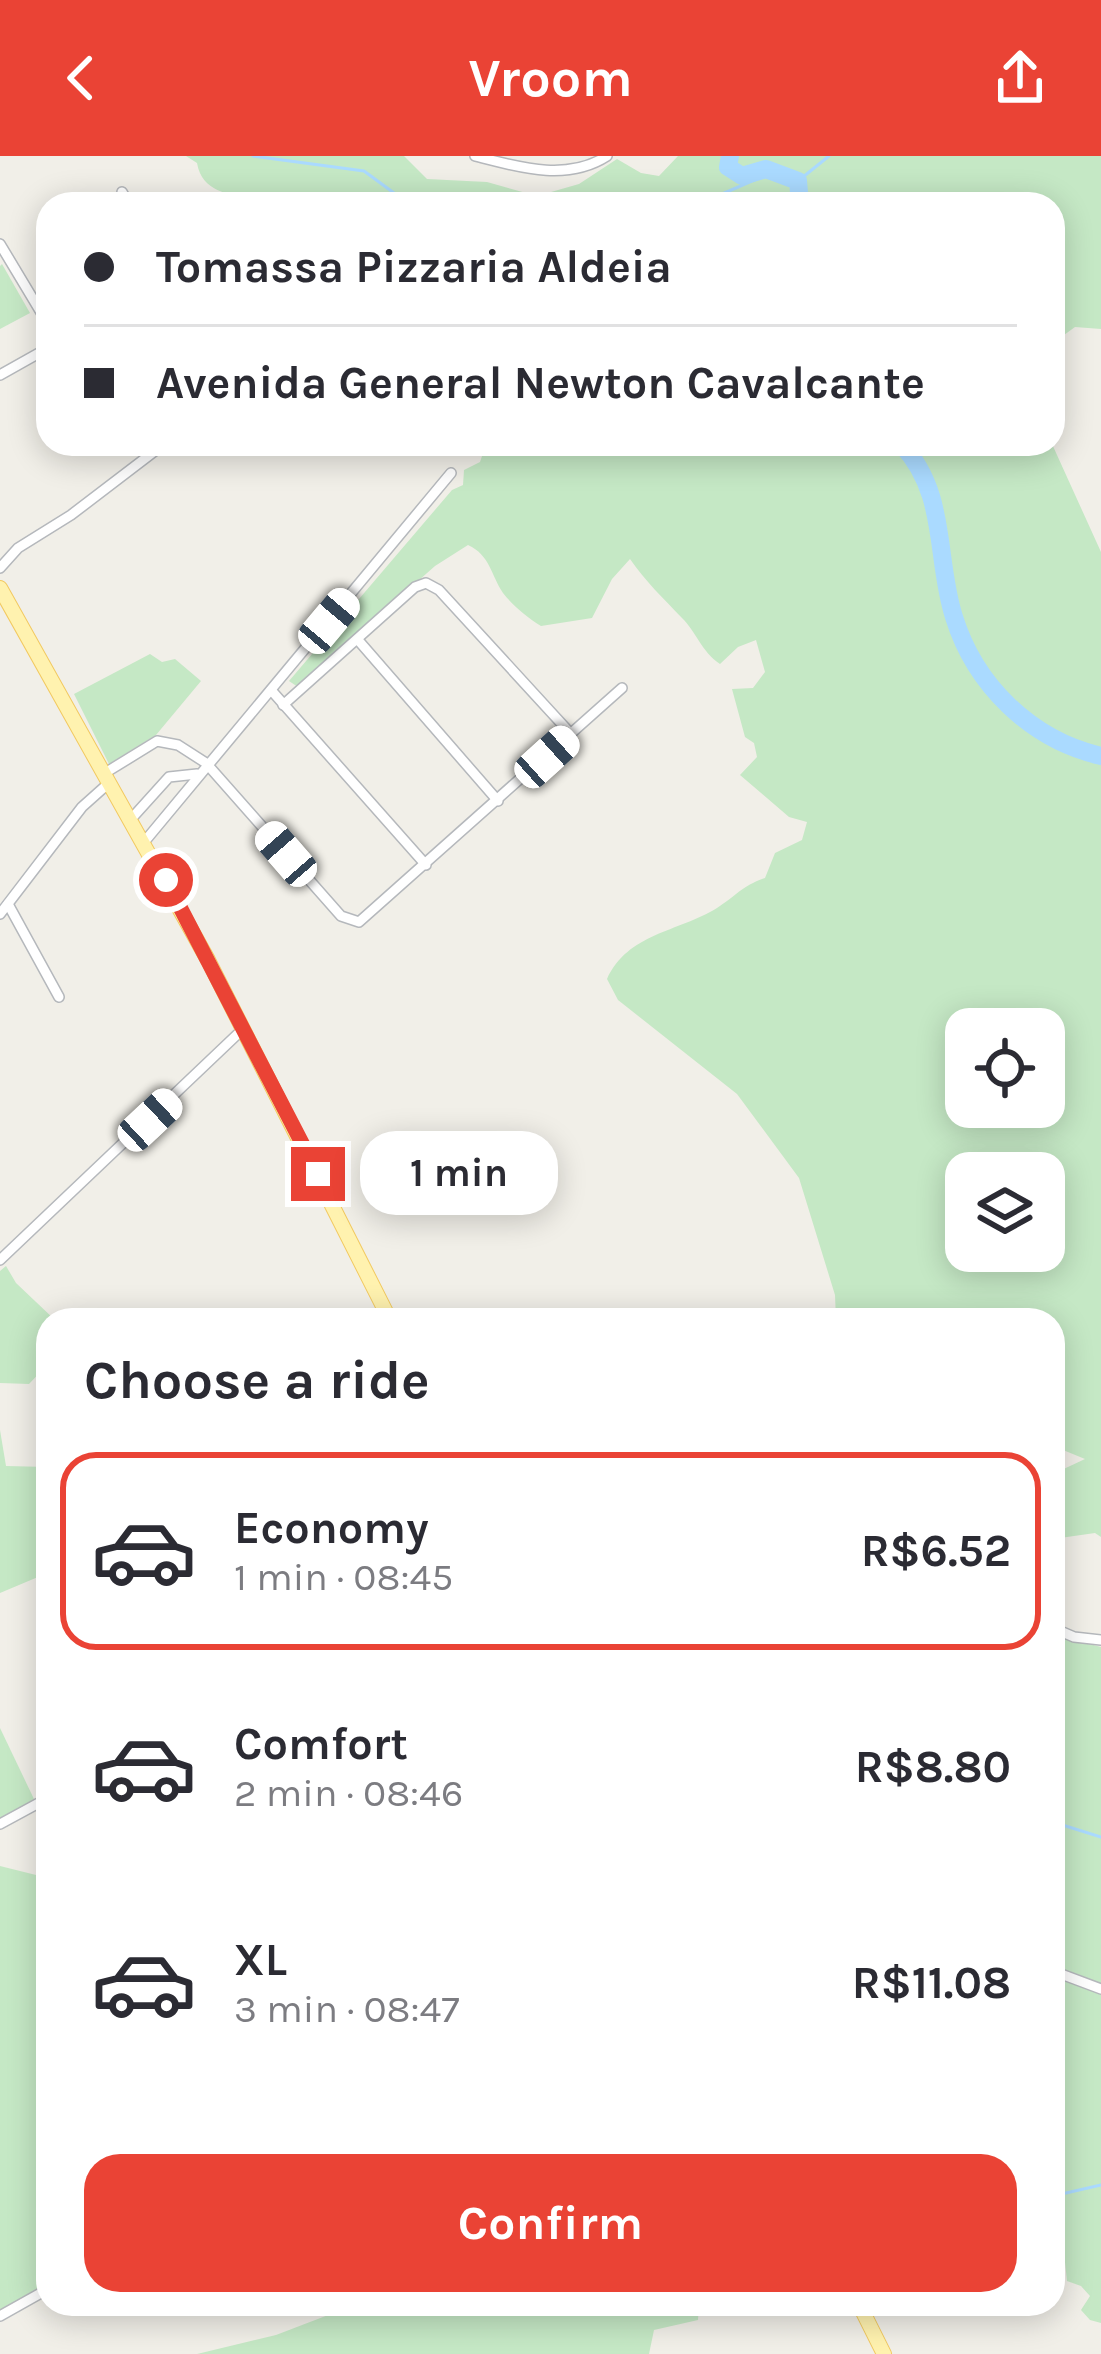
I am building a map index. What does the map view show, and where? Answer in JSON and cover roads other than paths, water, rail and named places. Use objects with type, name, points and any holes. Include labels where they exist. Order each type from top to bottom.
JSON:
[{"type":"main road","points":[[0,588],[145,841],[383,1308]]},
{"type":"main road","points":[[865,2316],[884,2354]]},
{"type":"street","points":[[475,156],[555,171],[607,156]]},
{"type":"street","points":[[0,244],[36,304]]},
{"type":"street","points":[[0,375],[36,355]]},
{"type":"street","points":[[0,568],[26,543],[58,525],[148,456]]},
{"type":"street","points":[[145,841],[451,473]]},
{"type":"street","points":[[283,705],[415,587],[431,584],[571,734]]},
{"type":"street","points":[[358,640],[498,801]]},
{"type":"street","points":[[281,678],[295,695]]},
{"type":"street","points":[[0,914],[108,777],[148,744],[162,740],[206,764],[346,920],[366,920],[622,688]]},
{"type":"street","points":[[271,690],[426,865]]},
{"type":"street","points":[[131,818],[169,777],[197,774]]},
{"type":"street","points":[[8,904],[59,997]]},
{"type":"street","points":[[0,1260],[244,1028]]},
{"type":"street","points":[[1065,1633],[1101,1640]]},
{"type":"street","points":[[0,1824],[36,1804]]},
{"type":"street","points":[[1065,1974],[1101,1989]]},
{"type":"street","points":[[0,2316],[36,2295]]},
{"type":"waterway","points":[[253,156],[364,171],[393,192]]},
{"type":"waterway","points":[[730,156],[728,167],[742,176],[766,169],[798,181],[799,192]]},
{"type":"waterway","points":[[798,181],[829,156]]},
{"type":"waterway","points":[[727,192],[775,171]]},
{"type":"waterway","points":[[910,456],[933,505],[948,595],[976,665],[991,687],[1029,723],[1101,756]]},
{"type":"waterway","points":[[1065,1826],[1101,1837]]},
{"type":"waterway","points":[[1065,2193],[1101,2185]]}]
